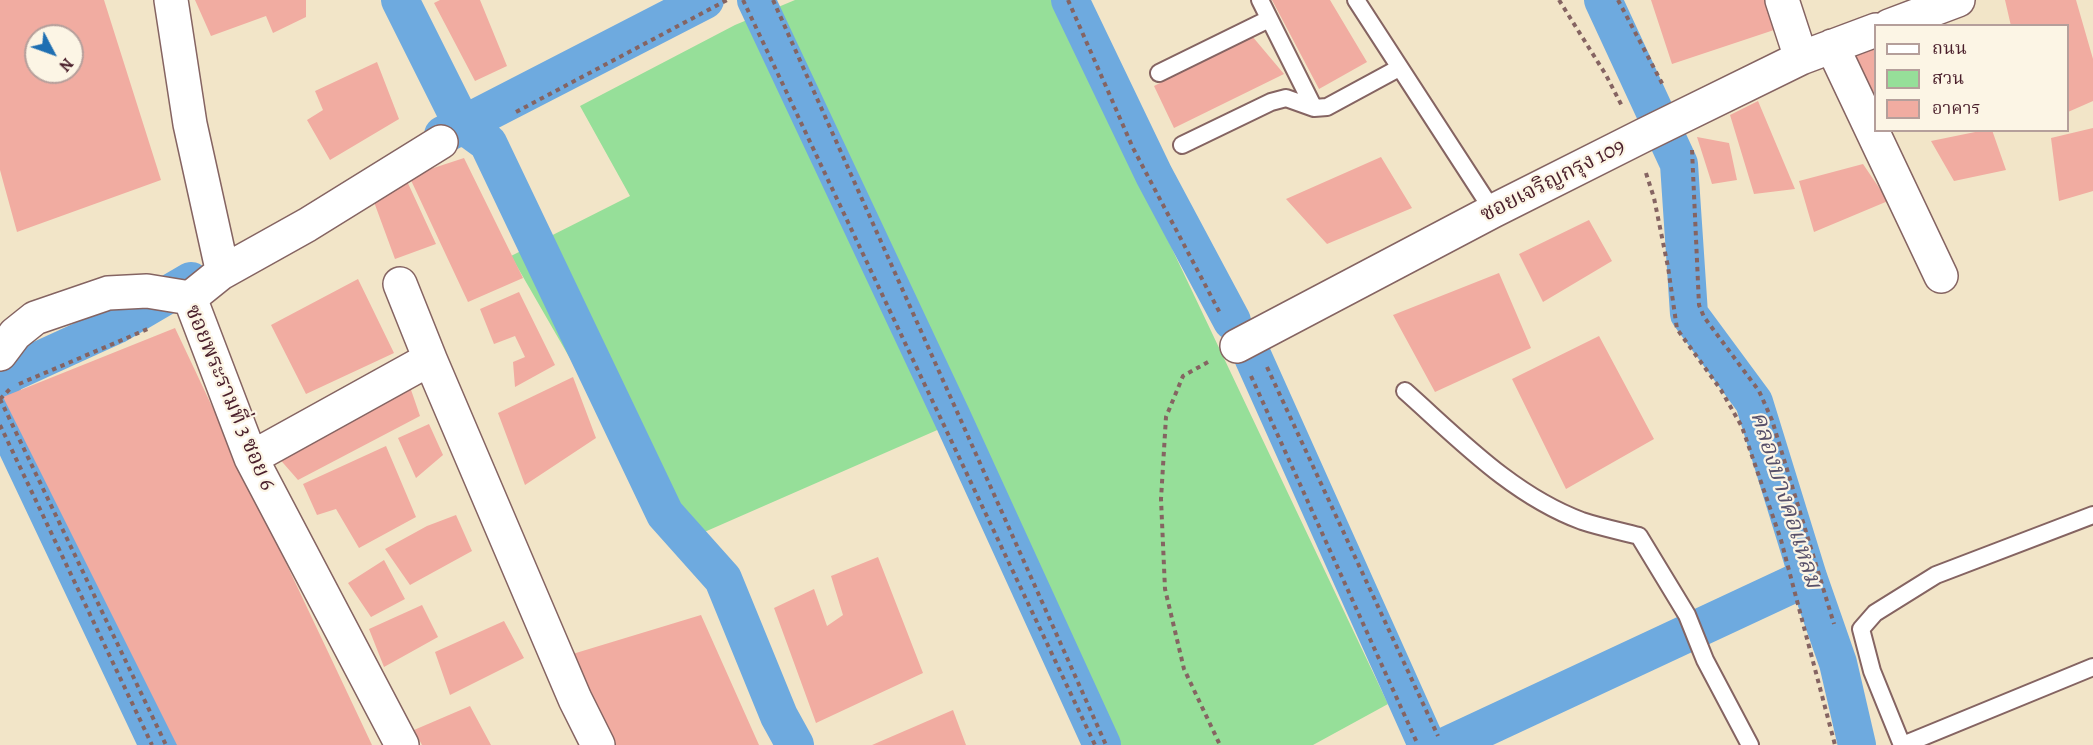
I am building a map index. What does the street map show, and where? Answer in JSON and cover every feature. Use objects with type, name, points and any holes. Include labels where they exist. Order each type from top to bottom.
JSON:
[{"type":"street","points":[[171,0],[190,124],[221,267]]},
{"type":"street","points":[[1782,0],[1801,58]]},
{"type":"street","points":[[1901,14],[1958,0]]},
{"type":"street","name":"ซอยเจริญกรุง 109","points":[[1243,342],[1661,121],[1801,58],[1874,30]]},
{"type":"street","points":[[1832,46],[1941,276]]},
{"type":"street","points":[[189,302],[221,267],[307,225],[441,142]]},
{"type":"street","points":[[400,284],[575,699],[598,745]]},
{"type":"street","name":"ซอยพระรามที่ 3 ซอย 6","points":[[0,354],[15,334],[34,318],[108,293],[147,291],[189,302],[251,458],[402,745]]},
{"type":"street","points":[[251,458],[430,359]]},
{"type":"lane","points":[[1260,0],[1314,108]]},
{"type":"lane","points":[[1356,0],[1493,211]]},
{"type":"lane","points":[[1159,73],[1269,19]]},
{"type":"lane","points":[[1182,145],[1271,102],[1286,98],[1314,108],[1327,107],[1400,68]]},
{"type":"lane","points":[[1405,391],[1490,467],[1547,505],[1582,521],[1639,536],[1687,615],[1706,660],[1750,745]]},
{"type":"lane","points":[[2093,515],[1936,575],[1875,613],[1861,628],[1872,671],[1903,745],[2093,668]]},
{"type":"path","points":[[516,112],[727,0]]},
{"type":"path","points":[[743,0],[1095,745]]},
{"type":"path","points":[[773,0],[1106,745]]},
{"type":"path","points":[[1068,0],[1133,148],[1243,342],[1418,745]]},
{"type":"path","points":[[1559,0],[1661,121]]},
{"type":"path","points":[[1618,0],[1661,121],[1699,305],[1704,317],[1759,390],[1772,420],[1837,634]]},
{"type":"path","points":[[1645,171],[1657,209],[1677,329],[1721,390],[1742,427],[1781,540],[1835,745]]},
{"type":"path","points":[[166,745],[0,399],[7,390],[162,322],[189,302]]},
{"type":"path","points":[[1243,342],[1261,353],[1438,736]]},
{"type":"path","points":[[1220,745],[1184,669],[1165,589],[1161,499],[1166,417],[1183,376],[1243,342]]},
{"type":"path","points":[[0,424],[152,745]]},
{"type":"green space","points":[[795,0],[1054,0],[1388,704],[1313,745],[1098,745],[951,424],[677,544],[511,256],[630,196],[580,106],[735,25]]},
{"type":"building","points":[[0,0],[104,0],[161,180],[17,232],[0,170]]},
{"type":"building","points":[[195,0],[306,0],[306,17],[273,33],[266,16],[211,36]]},
{"type":"building","points":[[440,0],[480,0],[507,66],[475,81],[434,3]]},
{"type":"building","points":[[1272,0],[1330,0],[1367,62],[1319,89]]},
{"type":"building","points":[[1651,0],[1774,0],[1783,27],[1672,64]]},
{"type":"building","points":[[2005,0],[2076,0],[2093,59],[2093,101],[2069,112],[2069,24],[2011,24]]},
{"type":"building","points":[[1252,36],[1284,74],[1174,128],[1154,86]]},
{"type":"building","points":[[1874,42],[1874,91],[1863,94],[1847,52]]},
{"type":"building","points":[[377,62],[399,119],[330,160],[307,120],[323,110],[315,91]]},
{"type":"building","points":[[1758,101],[1795,189],[1754,194],[1730,115]]},
{"type":"building","points":[[2093,128],[2093,191],[2059,201],[2051,138]]},
{"type":"building","points":[[1975,132],[1993,132],[2006,170],[1954,181],[1931,141]]},
{"type":"building","points":[[1697,137],[1729,143],[1737,180],[1712,184]]},
{"type":"building","points":[[1381,157],[1412,208],[1327,244],[1286,199]]},
{"type":"building","points":[[464,158],[523,278],[468,302],[409,176]]},
{"type":"building","points":[[1863,164],[1888,201],[1814,232],[1799,181]]},
{"type":"building","points":[[406,179],[436,244],[395,259],[374,202]]},
{"type":"building","points":[[1589,220],[1612,261],[1543,302],[1519,254]]},
{"type":"building","points":[[1499,273],[1531,348],[1435,392],[1393,315]]},
{"type":"building","points":[[358,279],[394,353],[306,394],[271,325]]},
{"type":"building","points":[[519,292],[555,365],[515,387],[513,362],[525,357],[515,336],[494,344],[480,309]]},
{"type":"building","points":[[175,328],[372,745],[177,745],[3,397]]},
{"type":"building","points":[[1599,336],[1654,439],[1566,489],[1512,379]]},
{"type":"building","points":[[573,377],[596,438],[525,485],[498,413]]},
{"type":"building","points":[[409,384],[420,416],[298,480],[277,456]]},
{"type":"building","points":[[429,424],[443,455],[416,478],[398,438]]},
{"type":"building","points":[[386,446],[416,517],[359,548],[336,509],[317,515],[303,484]]},
{"type":"building","points":[[456,515],[472,551],[410,585],[385,549],[427,526]]},
{"type":"building","points":[[878,557],[923,673],[816,723],[774,608],[814,589],[827,626],[843,615],[831,576]]},
{"type":"building","points":[[384,560],[405,599],[371,617],[348,583]]},
{"type":"building","points":[[422,605],[438,637],[384,667],[369,629]]},
{"type":"building","points":[[701,615],[759,745],[609,745],[566,656]]},
{"type":"building","points":[[504,621],[524,658],[450,695],[435,652]]},
{"type":"building","points":[[470,706],[491,745],[422,745],[414,730]]},
{"type":"building","points":[[953,710],[966,745],[872,745]]},
{"type":"waterway","points":[[400,0],[462,124],[488,143],[665,514],[723,579],[779,716],[795,745]]},
{"type":"waterway","points":[[443,135],[705,0]]},
{"type":"waterway","points":[[756,0],[952,417],[1102,745]]},
{"type":"waterway","points":[[1070,0],[1154,175],[1232,321]]},
{"type":"waterway","name":"คลองบางคอแหลม","points":[[1603,0],[1679,164],[1689,314],[1754,402],[1808,577],[1838,663],[1857,745]]},
{"type":"waterway","points":[[0,383],[11,373],[116,325],[191,281]]},
{"type":"waterway","points":[[1253,357],[1427,745]]},
{"type":"waterway","points":[[0,411],[158,745]]},
{"type":"waterway","points":[[1448,745],[1808,577]]}]
